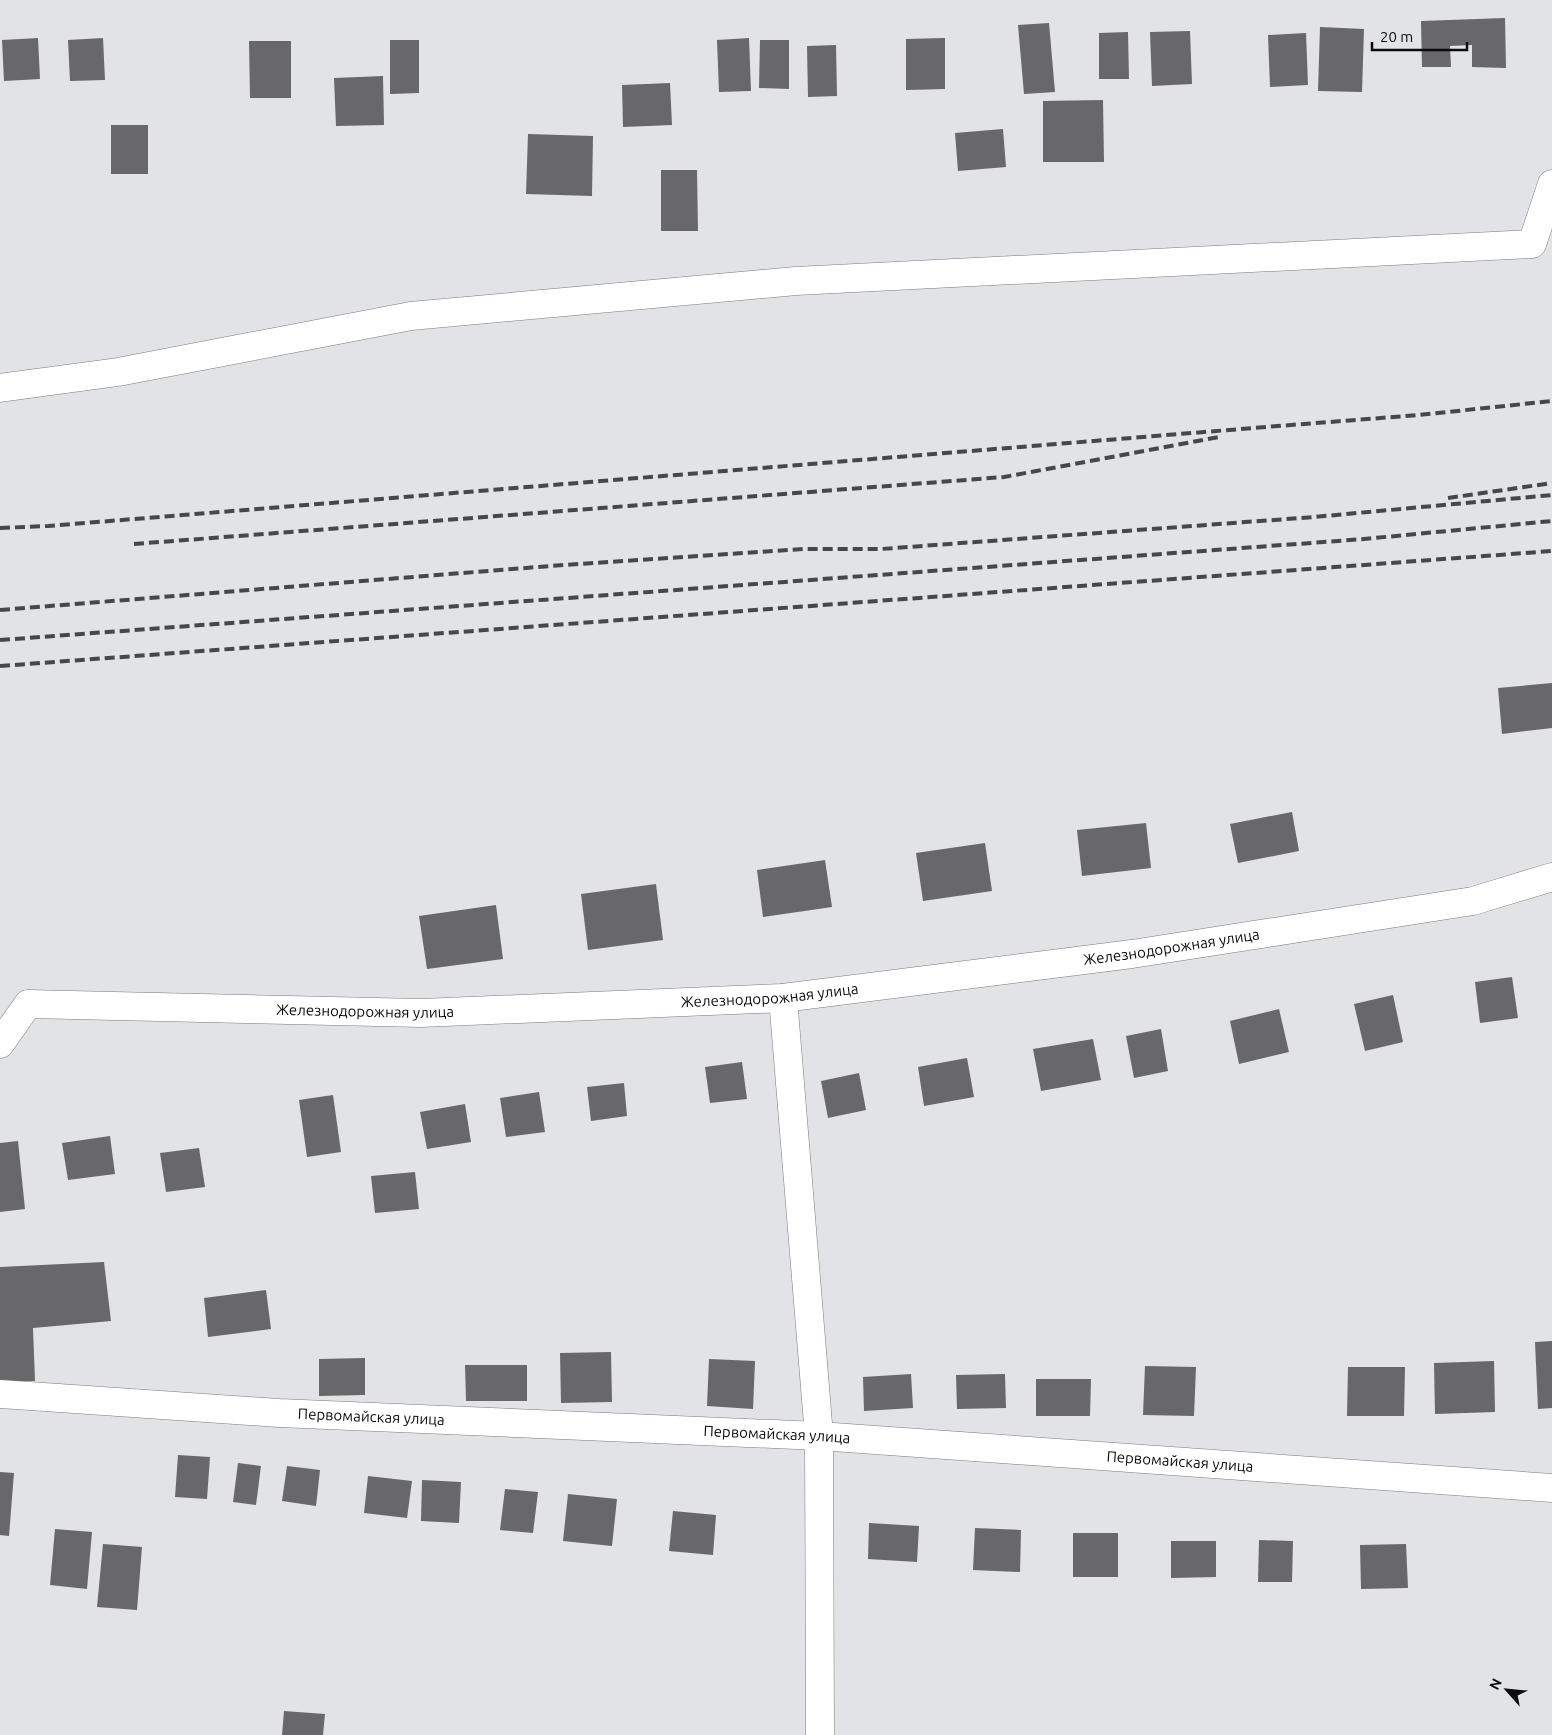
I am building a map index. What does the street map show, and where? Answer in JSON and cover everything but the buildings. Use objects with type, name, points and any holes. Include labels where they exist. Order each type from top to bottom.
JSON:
[{"type":"street","points":[[0,388],[118,372],[411,316],[431,314],[796,282],[1532,244],[1552,184]]},
{"type":"street","name":"Железнодорожная улица","points":[[0,1044],[28,1004],[421,1013],[783,998],[1132,954],[1473,901],[1552,877]]},
{"type":"street","points":[[783,998],[819,1436],[820,1735]]},
{"type":"street","points":[[797,1327],[805,1393],[819,1436]]},
{"type":"street","name":"Первомайская улица","points":[[0,1394],[279,1413],[819,1436],[1552,1488]]},
{"type":"railway","points":[[0,528],[48,526],[1419,415],[1552,401]]},
{"type":"railway","points":[[134,544],[1004,477],[1219,437]]},
{"type":"railway","points":[[1448,498],[1552,483]]},
{"type":"railway","points":[[0,610],[550,566],[803,549],[881,549],[1314,517],[1552,495]]},
{"type":"railway","points":[[0,640],[1364,539],[1552,521]]},
{"type":"railway","points":[[0,666],[1552,551]]}]
